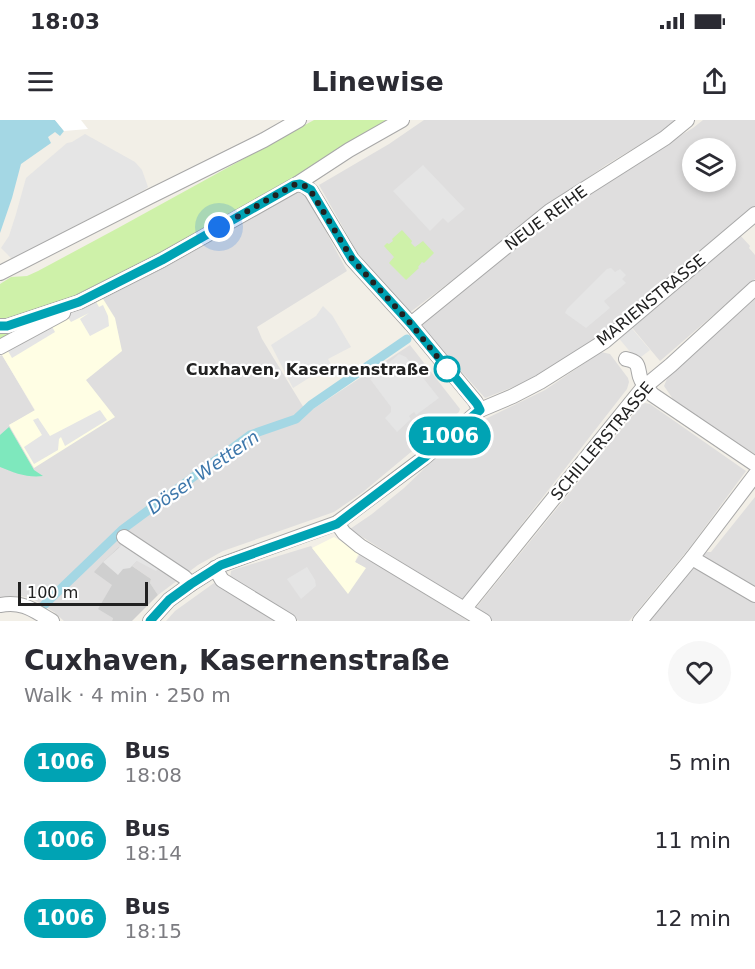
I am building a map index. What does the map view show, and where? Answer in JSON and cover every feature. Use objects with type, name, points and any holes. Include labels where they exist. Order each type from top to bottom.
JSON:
[{"type":"street","points":[[4,271],[264,140],[299,120]]},
{"type":"street","points":[[0,347],[297,184],[349,150],[402,120]]},
{"type":"street","name":"NEUE REIHE","points":[[411,324],[550,211],[665,138],[687,120]]},
{"type":"street","points":[[297,184],[311,190],[352,259],[411,324],[480,410]]},
{"type":"street","name":"MARIENSTRASSE","points":[[150,621],[169,600],[215,568],[337,524],[424,458],[480,410],[616,349],[627,322],[755,214]]},
{"type":"street","name":"SCHILLERSTRASSE","points":[[465,608],[643,382],[671,365],[755,288]]},
{"type":"street","points":[[0,326],[7,326],[79,302]]},
{"type":"street","points":[[616,349],[640,368],[643,382],[656,398],[755,464]]},
{"type":"street","points":[[640,621],[692,558],[755,475]]},
{"type":"street","points":[[337,524],[344,534],[360,546],[484,621]]},
{"type":"street","points":[[124,537],[191,584]]},
{"type":"street","points":[[692,558],[755,595]]},
{"type":"street","points":[[215,568],[222,580],[289,621]]},
{"type":"street","points":[[0,605],[27,606],[52,621]]},
{"type":"shaded area","points":[[424,120],[681,120],[606,165],[545,208],[409,313],[357,252],[319,185],[389,144]]},
{"type":"shaded area","points":[[703,120],[755,120],[755,209],[607,330],[526,382],[485,398],[418,323],[553,218],[615,175]]},
{"type":"shaded area","points":[[85,134],[135,162],[142,170],[148,187],[12,259],[1,248],[9,236],[26,178],[67,143]]},
{"type":"shaded area","points":[[423,165],[465,209],[448,223],[443,218],[430,231],[393,191]]},
{"type":"shaded area","points":[[296,193],[307,196],[347,271],[257,327],[307,413],[410,345],[460,409],[459,412],[363,492],[334,512],[223,551],[198,565],[158,595],[150,583],[151,579],[132,566],[136,561],[113,585],[112,621],[64,621],[33,599],[21,596],[0,597],[0,356],[2,355],[35,411],[9,425],[34,468],[86,380],[100,294],[117,289],[160,269]]},
{"type":"shaded area","points":[[739,234],[755,255],[755,279],[660,361],[629,324]]},
{"type":"shaded area","points":[[611,268],[615,272],[620,269],[626,275],[622,279],[626,283],[604,301],[610,308],[586,328],[565,313],[607,269]]},
{"type":"shaded area","points":[[100,294],[115,318],[122,351],[86,380],[115,417],[34,468],[9,425],[35,410],[2,355]]},
{"type":"shaded area","points":[[755,297],[755,454],[677,405],[664,386],[669,374]]},
{"type":"shaded area","points":[[94,298],[99,307],[103,305],[109,326],[90,336],[80,319],[89,313],[71,322],[66,315]]},
{"type":"shaded area","points":[[323,306],[332,315],[351,347],[328,359],[331,364],[293,388],[271,345],[316,316]]},
{"type":"shaded area","points":[[51,325],[55,332],[12,358],[8,351]]},
{"type":"shaded area","points":[[629,325],[650,350],[637,360],[617,336]]},
{"type":"shaded area","points":[[601,352],[610,354],[628,378],[627,389],[462,601],[350,529],[404,488],[451,443],[477,423],[545,390]]},
{"type":"shaded area","points":[[399,354],[406,357],[439,398],[416,415],[414,412],[409,416],[411,419],[397,432],[385,418],[391,412],[391,407],[370,379]]},
{"type":"shaded area","points":[[650,404],[746,471],[691,546],[629,621],[493,621],[475,609],[641,405]]},
{"type":"shaded area","points":[[100,410],[107,420],[65,446],[61,437],[58,450],[34,464],[24,447],[42,435],[33,420],[38,418],[50,436]]},
{"type":"shaded area","points":[[755,497],[755,587],[704,554],[711,552]]},
{"type":"shaded area","points":[[132,536],[169,557],[156,571],[137,561],[130,568],[123,569],[118,575],[103,562]]},
{"type":"shaded area","points":[[334,537],[359,552],[355,562],[366,568],[348,594],[312,548]]},
{"type":"shaded area","points":[[311,546],[330,571],[365,568],[355,562],[360,554],[468,621],[299,621],[230,578],[231,571],[236,569]]},
{"type":"shaded area","points":[[119,547],[137,561],[132,566],[151,579],[150,583],[158,595],[132,621],[112,621],[113,618],[98,609],[112,585],[94,572]]},
{"type":"shaded area","points":[[307,567],[316,586],[301,599],[287,579]]},
{"type":"shaded area","points":[[699,568],[755,603],[755,621],[650,621],[691,569]]},
{"type":"shaded area","points":[[214,583],[275,621],[166,621],[175,611]]},
{"type":"green space","points":[[314,120],[394,120],[214,224],[0,342],[0,284],[11,277],[27,276],[38,271]]},
{"type":"green space","points":[[402,230],[415,247],[423,241],[434,253],[424,263],[422,262],[406,280],[389,263],[394,257],[384,246],[393,241],[392,239]]},
{"type":"green space","points":[[9,427],[34,470],[43,476],[21,474],[0,467],[0,435]]},
{"type":"water","points":[[0,120],[55,120],[64,131],[60,136],[55,132],[48,137],[51,143],[21,164],[0,233]]},
{"type":"pier","points":[[55,120],[81,120],[88,129],[64,131]]},
{"type":"waterway","name":"Döser Wettern","points":[[44,605],[123,529],[250,435],[296,419],[311,405],[407,339]]},
{"type":"bus line","name":"1006","points":[[0,326],[7,326],[79,302],[162,260],[294,185],[300,184],[311,190],[352,259],[411,324],[477,404],[480,410],[451,435],[337,524],[221,565],[169,600],[150,621]]},
{"type":"place","name":"Cuxhaven, Kasernenstraße","points":[[447,369]]},
{"type":"route","points":[[219,227],[294,185],[300,184],[309,189],[352,259],[411,324],[447,369]]}]
